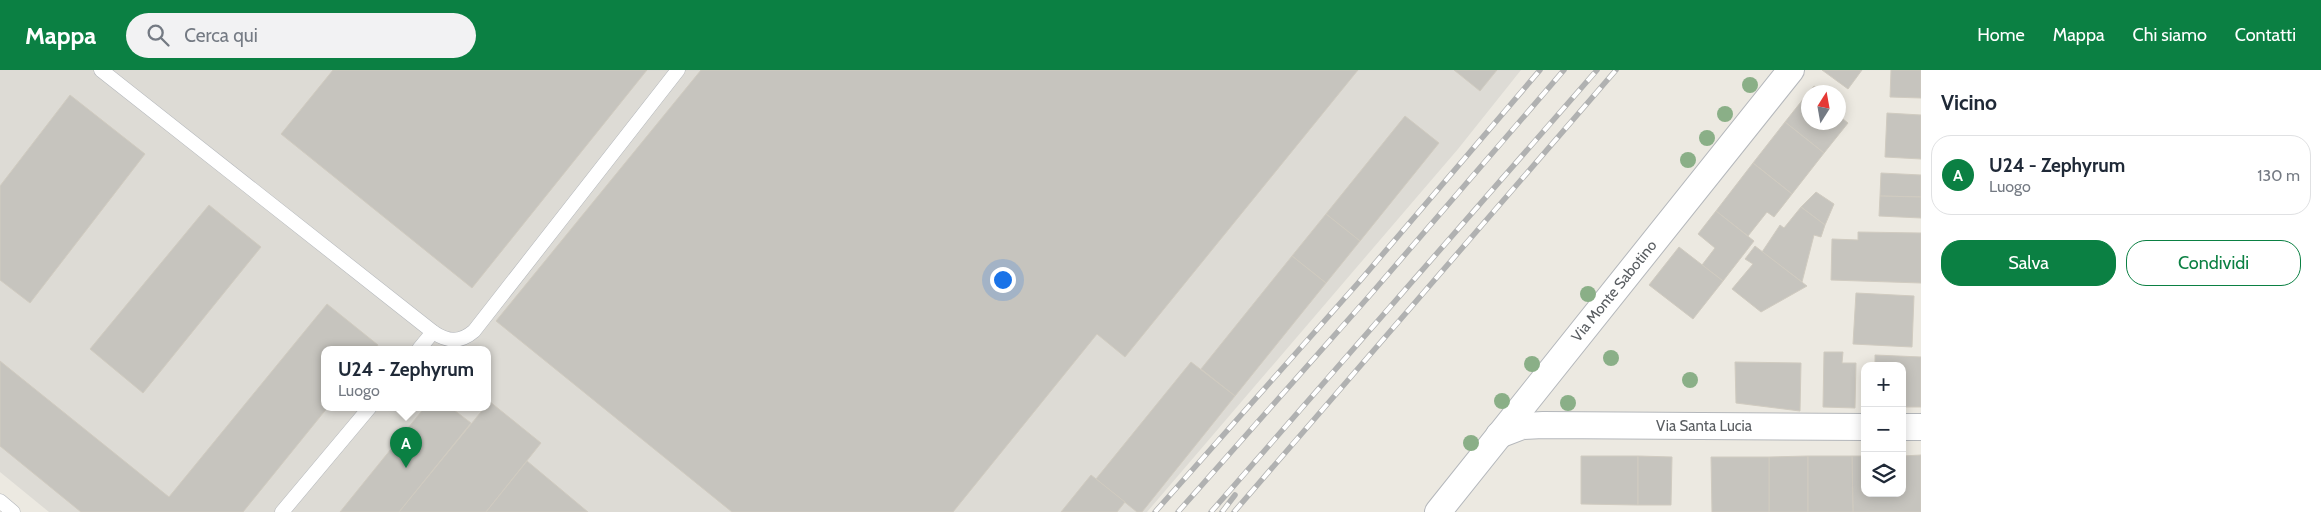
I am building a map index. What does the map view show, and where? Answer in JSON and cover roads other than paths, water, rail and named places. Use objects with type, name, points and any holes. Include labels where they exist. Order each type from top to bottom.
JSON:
[{"type":"street","name":"Via Monte Sabotino","points":[[1438,512],[1791,70]]},
{"type":"street","points":[[1532,394],[1530,412],[1543,425]]},
{"type":"street","name":"Via Santa Lucia","points":[[1499,435],[1522,426],[1543,425],[1861,427]]},
{"type":"street","points":[[1906,427],[1921,427]]},
{"type":"lane","points":[[101,70],[433,332],[455,341],[474,331],[678,70]]},
{"type":"lane","points":[[421,346],[433,332]]},
{"type":"lane","points":[[282,512],[367,411]]},
{"type":"lane","points":[[0,502],[13,512]]},
{"type":"railway","points":[[1155,512],[1359,282],[1540,70]]},
{"type":"railway","points":[[1178,512],[1371,294],[1564,70]]},
{"type":"railway","points":[[1211,512],[1597,70]]},
{"type":"railway","points":[[1234,512],[1616,70]]},
{"type":"railway","points":[[1222,512],[1235,495]]},
{"type":"place","name":"U24 - Zephyrum","points":[[406,468]]}]
